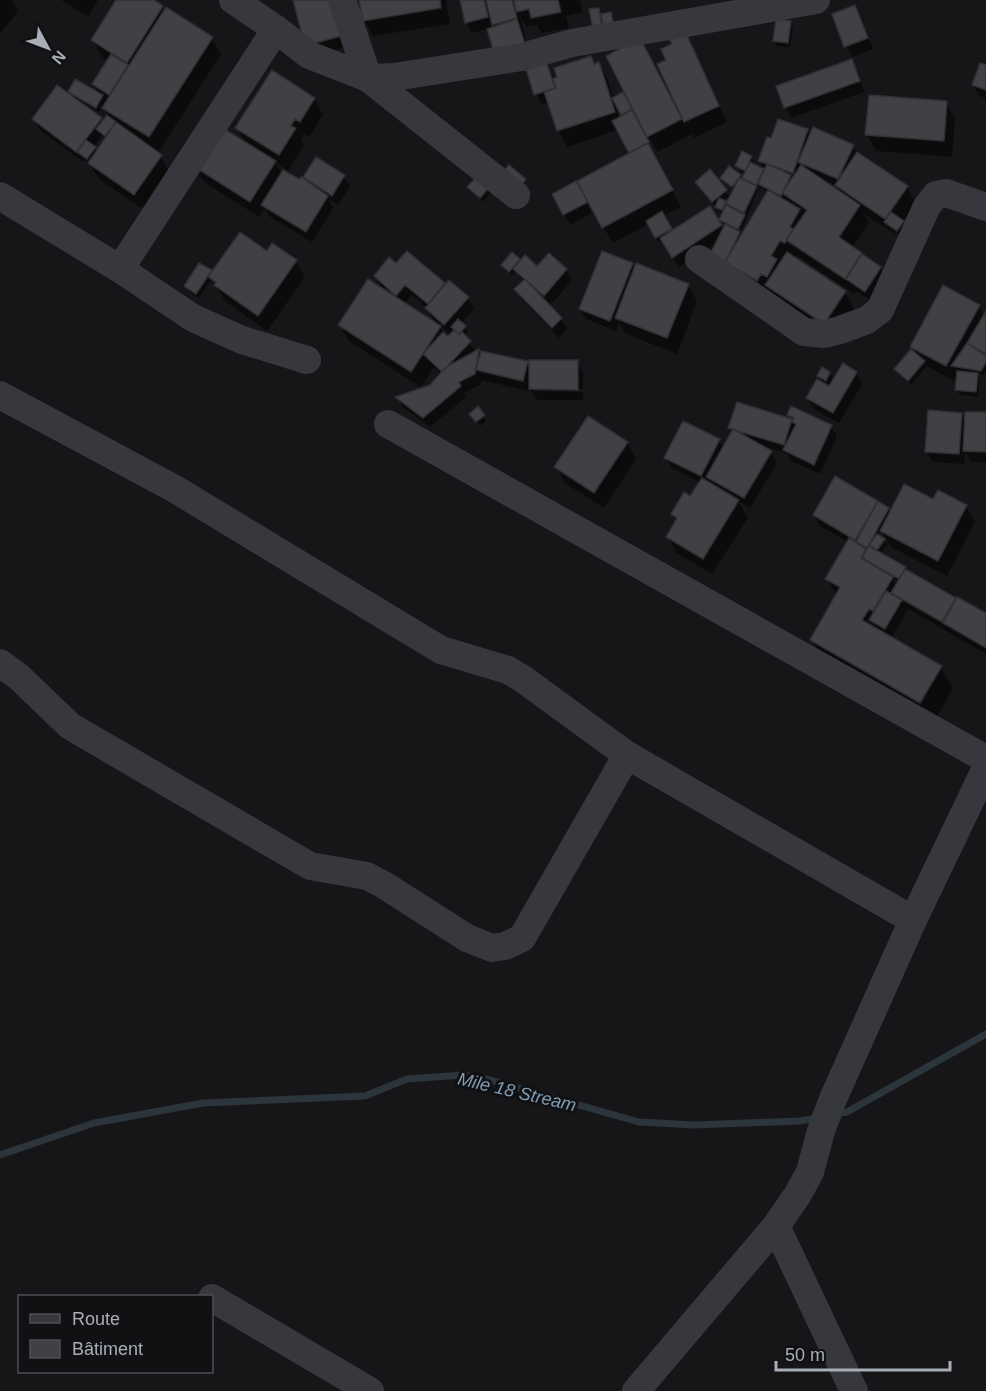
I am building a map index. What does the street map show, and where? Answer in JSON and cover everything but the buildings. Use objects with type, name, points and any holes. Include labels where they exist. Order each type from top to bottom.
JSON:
[{"type":"street","points":[[233,0],[309,55],[368,78],[516,195]]},
{"type":"street","points":[[342,0],[368,78]]},
{"type":"street","points":[[368,78],[394,77],[522,57],[572,43],[816,0]]},
{"type":"street","points":[[120,268],[276,29]]},
{"type":"street","points":[[699,259],[804,332],[825,334],[867,320],[880,310],[927,206],[936,195],[946,193],[986,207]]},
{"type":"street","points":[[0,196],[120,268],[193,318],[242,340],[307,360]]},
{"type":"street","points":[[0,395],[175,489],[441,650],[508,670],[627,755],[913,920]]},
{"type":"street","points":[[388,424],[986,759]]},
{"type":"street","points":[[0,663],[19,677],[70,726],[310,866],[367,876],[467,938],[492,948],[505,946],[522,938],[627,755]]},
{"type":"street","points":[[636,1391],[776,1226],[798,1194],[810,1172],[820,1131],[833,1099],[913,920],[986,768]]},
{"type":"street","points":[[776,1226],[854,1391]]},
{"type":"street","points":[[213,1299],[370,1391]]},
{"type":"waterway","name":"Mile 18 Stream","points":[[835,1114],[847,1112],[986,1034]]},
{"type":"waterway","name":"Mile 18 Stream","points":[[0,1155],[94,1123],[203,1103],[365,1096],[407,1079],[463,1075],[483,1078],[639,1122],[694,1125],[799,1121],[818,1118]]}]
